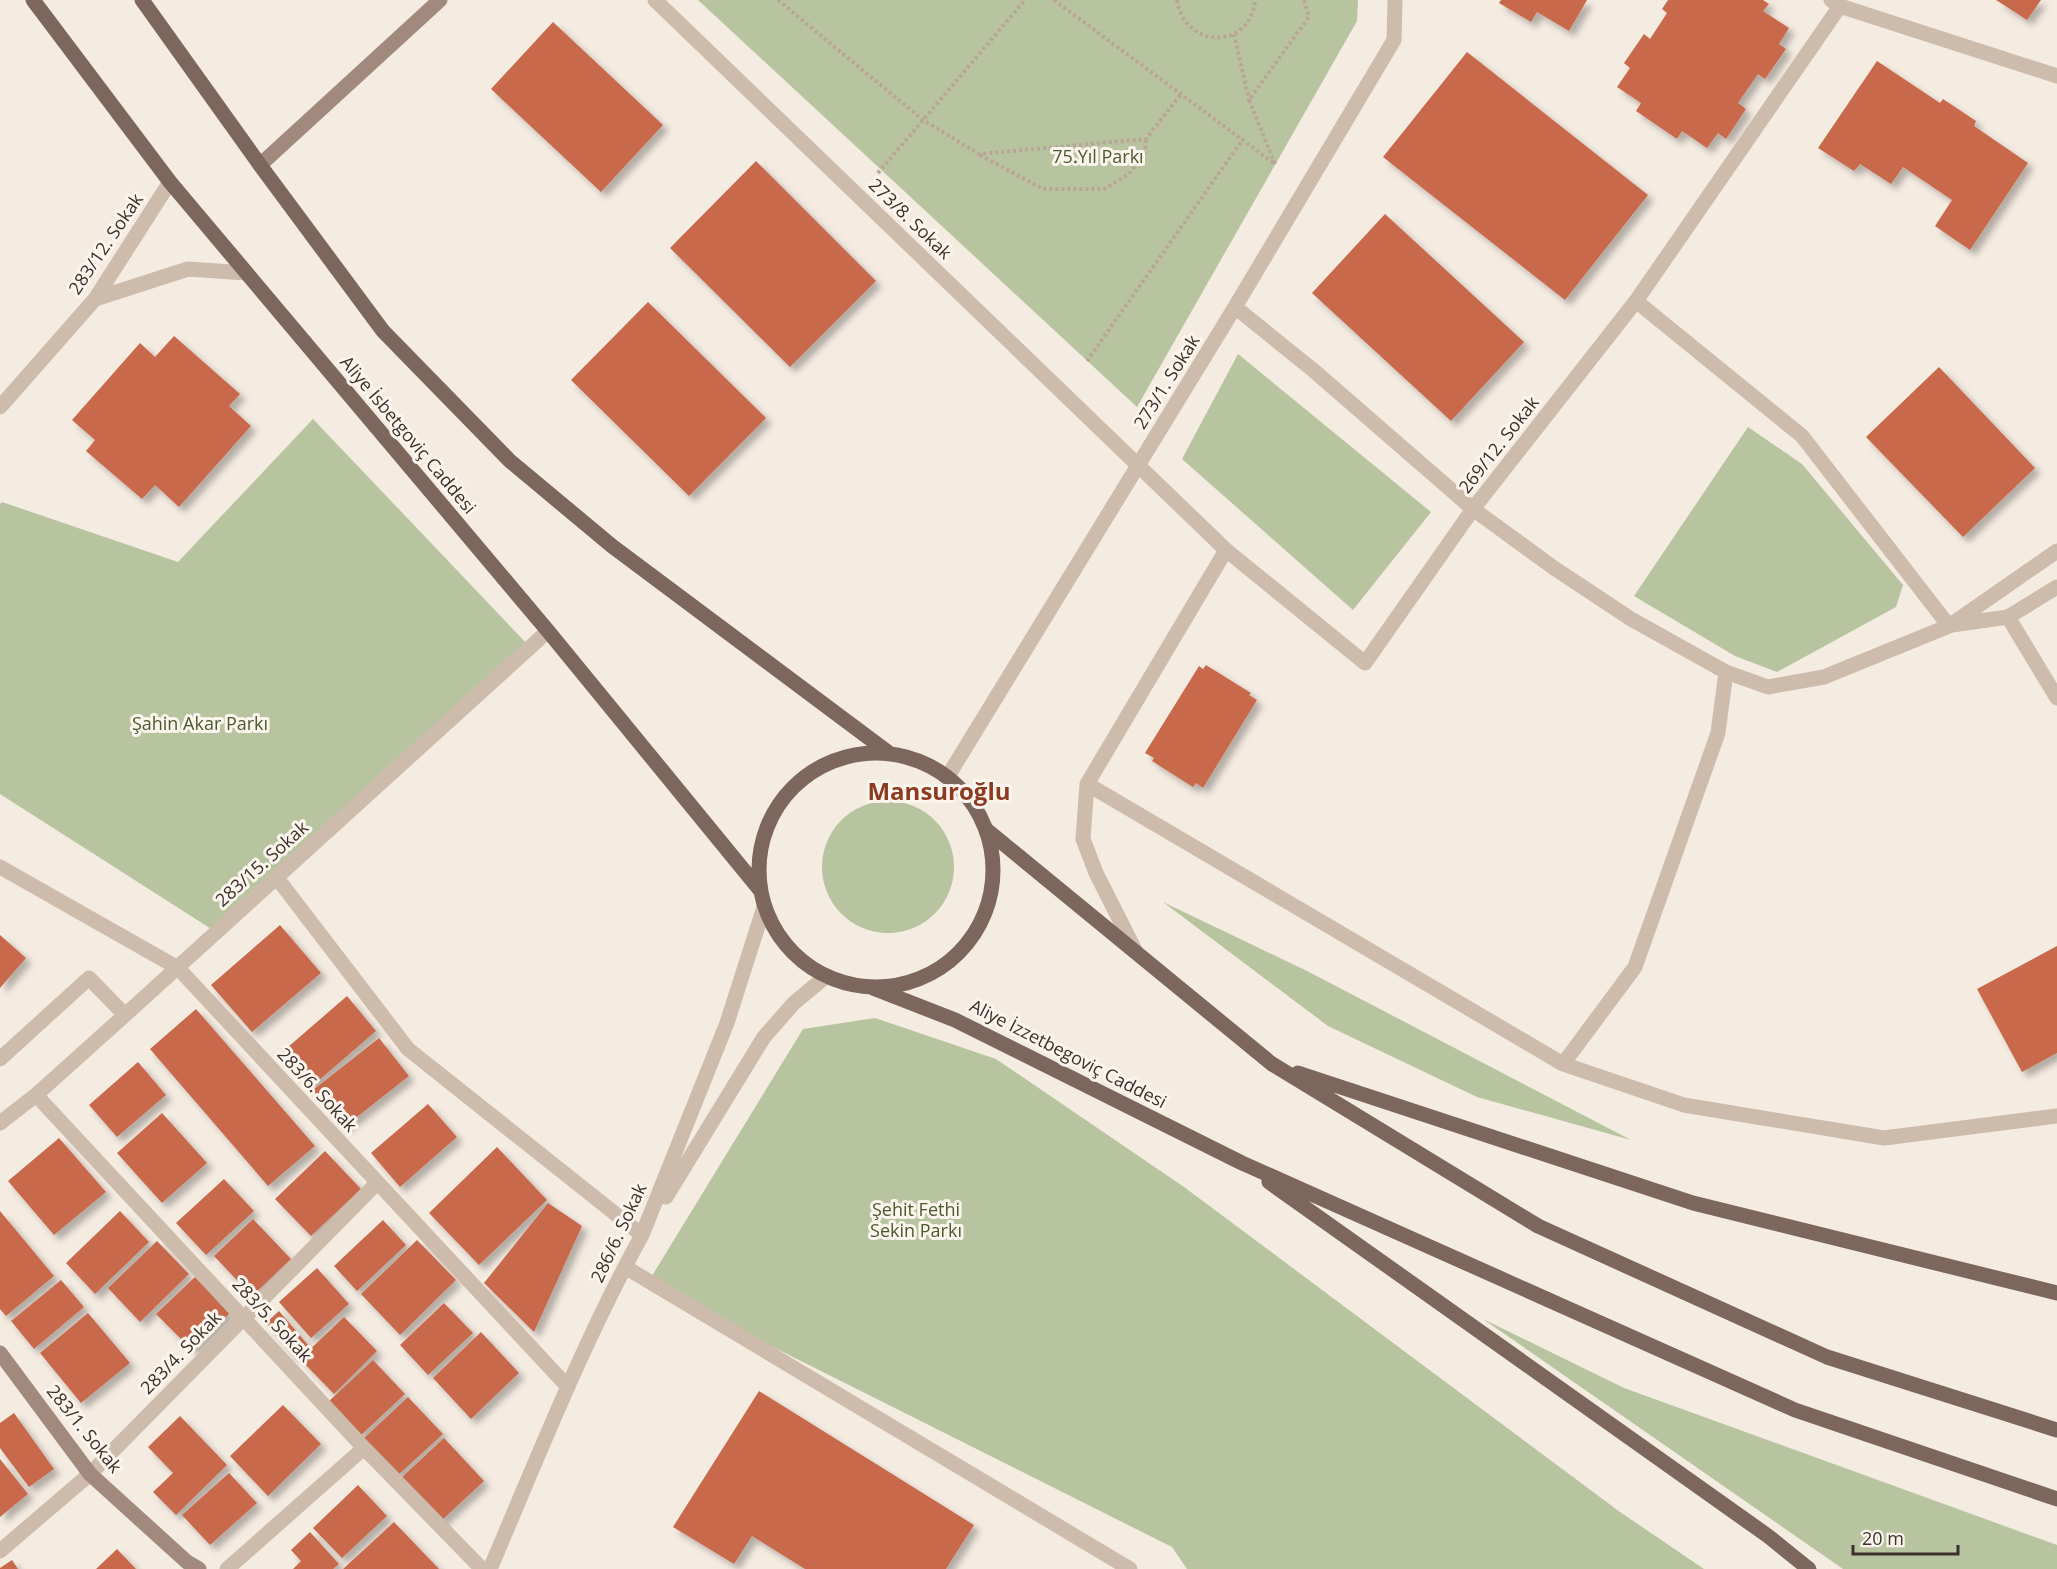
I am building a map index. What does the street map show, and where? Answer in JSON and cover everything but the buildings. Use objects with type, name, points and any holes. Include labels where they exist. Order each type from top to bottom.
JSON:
[{"type":"main road","name":"Aliye İsbetgoviç Caddesi","points":[[33,0],[170,182],[548,631],[760,890]]},
{"type":"main road","points":[[142,0],[383,331],[510,461],[612,546],[889,753]]},
{"type":"main road","points":[[889,753],[920,761],[948,776],[972,801],[988,831],[994,863],[992,895],[981,926],[961,952],[936,972],[906,984],[873,988],[824,978],[797,958],[777,935],[764,907],[755,876],[763,839],[775,810],[796,784],[824,765],[856,754],[889,753]]},
{"type":"main road","points":[[988,831],[1272,1064],[1538,1226],[1827,1357],[2057,1430]]},
{"type":"main road","name":"Aliye İzzetbegoviç Caddesi","points":[[873,988],[955,1020],[1242,1163]]},
{"type":"main road","points":[[1272,1064],[1693,1203],[2057,1293]]},
{"type":"main road","points":[[1242,1163],[1796,1410],[2057,1499]]},
{"type":"main road","points":[[1242,1163],[1767,1536],[1809,1569]]},
{"type":"street","points":[[260,165],[440,0]]},
{"type":"street","name":"273/8. Sokak","points":[[655,0],[1138,465]]},
{"type":"street","name":"273/1. Sokak","points":[[948,776],[1235,307],[1394,40],[1395,0]]},
{"type":"street","name":"269/12. Sokak","points":[[1138,465],[1226,550],[1365,663],[1473,509],[1636,301],[1835,3],[2057,76]]},
{"type":"street","name":"283/12. Sokak","points":[[0,407],[95,299],[170,182]]},
{"type":"street","points":[[95,299],[188,269],[246,273]]},
{"type":"street","points":[[1636,301],[1802,436],[1949,626]]},
{"type":"street","points":[[1235,307],[1313,370],[1473,509],[1554,568],[1631,619],[1726,672],[1768,687],[1824,678],[1949,626],[2057,551]]},
{"type":"street","points":[[1136,952],[1096,873],[1083,839],[1087,784],[1226,550]]},
{"type":"street","points":[[1949,626],[2008,617],[2057,586]]},
{"type":"street","points":[[2008,617],[2057,699]]},
{"type":"street","name":"283/15. Sokak","points":[[0,1123],[36,1095],[178,968],[548,631]]},
{"type":"street","points":[[1563,1064],[1635,967],[1718,733],[1726,672]]},
{"type":"street","points":[[1087,784],[1563,1064],[1684,1104],[1884,1137],[2057,1116]]},
{"type":"street","name":"283/6. Sokak","points":[[0,867],[178,968],[568,1387]]},
{"type":"street","points":[[277,878],[408,1049],[642,1235],[764,1037],[794,1003],[824,978]]},
{"type":"street","name":"286/6. Sokak","points":[[490,1569],[568,1387],[642,1235],[727,1023],[764,907]]},
{"type":"street","points":[[0,1059],[88,978],[125,1015]]},
{"type":"street","name":"283/5. Sokak","points":[[36,1095],[364,1448],[482,1569]]},
{"type":"street","name":"283/4. Sokak","points":[[0,1551],[90,1474],[377,1183]]},
{"type":"street","points":[[625,1267],[1130,1569]]},
{"type":"street","name":"283/1. Sokak","points":[[0,1354],[90,1474],[189,1567]]},
{"type":"street","points":[[227,1569],[364,1448]]},
{"type":"path","points":[[778,0],[923,120],[1043,189],[1104,189],[1129,174],[1145,152],[1146,139],[1181,94]]},
{"type":"path","points":[[878,173],[1024,0]]},
{"type":"path","points":[[1054,0],[1275,164],[1249,100],[1234,34]]},
{"type":"path","points":[[1177,0],[1180,14],[1187,25],[1197,33],[1209,38],[1222,38],[1234,34],[1244,26],[1252,15],[1255,0]]},
{"type":"path","points":[[1249,100],[1309,17],[1304,0]]},
{"type":"path","points":[[979,154],[1146,139]]},
{"type":"path","points":[[1088,361],[1243,139]]},
{"type":"green space","name":"75.Yıl Parkı","points":[[698,0],[1358,0],[1357,21],[1137,407]]},
{"type":"green space","points":[[1238,354],[1431,512],[1353,610],[1182,459]]},
{"type":"green space","name":"Şahin Akar Parkı","points":[[313,419],[530,647],[216,932],[0,794],[0,504],[2,502],[178,562]]},
{"type":"green space","points":[[1748,427],[1802,464],[1903,585],[1896,607],[1777,672],[1735,656],[1634,596]]},
{"type":"green space","points":[[888,801],[913,806],[935,820],[949,842],[954,867],[949,892],[935,914],[913,928],[888,933],[863,928],[841,914],[827,892],[822,867],[827,842],[841,820],[863,806]]},
{"type":"green space","points":[[1163,902],[1309,972],[1631,1140],[1477,1097],[1328,1026]]},
{"type":"green space","name":"Şehit Fethi Sekin Parkı","points":[[875,1018],[996,1059],[1184,1187],[1620,1512],[1704,1569],[1187,1569],[1172,1547],[647,1284],[803,1029]]},
{"type":"green space","points":[[1483,1319],[1624,1388],[2057,1545],[2057,1569],[1843,1569]]},
{"type":"district","name":"Mansuroğlu","points":[[939,792]]}]
